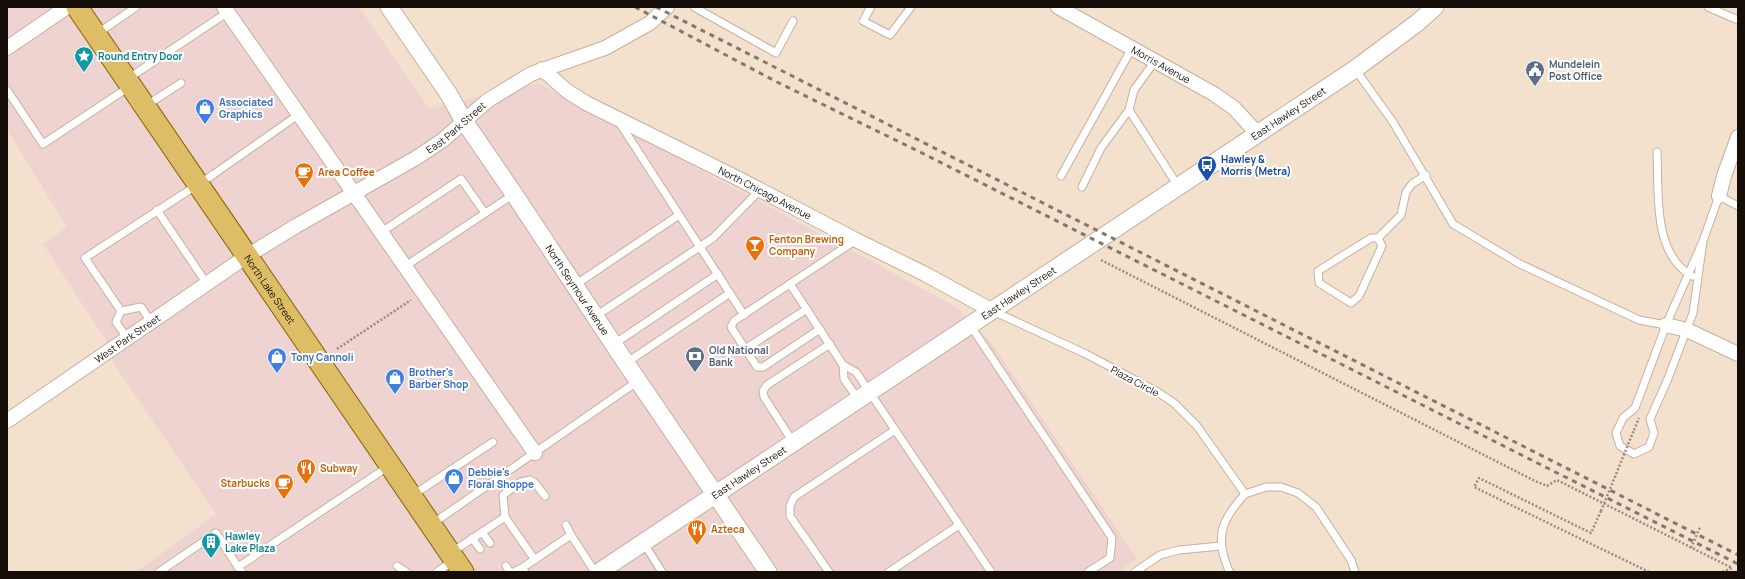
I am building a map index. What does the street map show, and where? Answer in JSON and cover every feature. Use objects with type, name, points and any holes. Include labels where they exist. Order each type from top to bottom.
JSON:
[{"type":"main road","name":"North Lake Street","points":[[77,7],[456,562]]},
{"type":"street","points":[[7,48],[67,7]]},
{"type":"street","name":"East Park Street","points":[[247,256],[416,158],[443,140],[487,101],[531,74],[605,48],[650,23],[667,7]]},
{"type":"street","name":"Morris Avenue","points":[[1058,7],[1156,61],[1224,101],[1234,108],[1257,133]]},
{"type":"street","name":"East Hawley Street","points":[[603,571],[643,542],[1355,69],[1417,23],[1435,7]]},
{"type":"street","points":[[226,10],[380,233],[535,453]]},
{"type":"street","name":"North Seymour Avenue","points":[[395,10],[464,121],[715,494],[763,570]]},
{"type":"street","name":"North Chicago Avenue","points":[[542,69],[567,91],[579,99],[925,274],[991,310]]},
{"type":"street","points":[[1718,196],[1738,137]]},
{"type":"street","name":"West Park Street","points":[[7,421],[247,256]]},
{"type":"street","points":[[1666,325],[1687,330],[1738,354]]},
{"type":"lane","points":[[96,35],[136,7]]},
{"type":"lane","points":[[694,7],[776,53],[793,21]]},
{"type":"lane","points":[[871,7],[863,21],[890,35],[911,7]]},
{"type":"lane","points":[[1708,7],[1738,20]]},
{"type":"lane","points":[[7,90],[43,144],[226,10]]},
{"type":"lane","points":[[1061,176],[1132,48]]},
{"type":"lane","points":[[1082,187],[1101,148],[1129,110],[1134,90],[1156,61]]},
{"type":"lane","points":[[1355,69],[1393,122],[1426,175],[1453,224],[1525,266],[1639,320],[1666,325]]},
{"type":"lane","points":[[145,106],[181,83]]},
{"type":"lane","points":[[1129,110],[1178,186]]},
{"type":"lane","points":[[121,311],[85,258],[198,184],[298,114]]},
{"type":"lane","points":[[617,118],[744,315]]},
{"type":"lane","points":[[1657,152],[1661,230],[1674,260],[1689,274],[1698,279]]},
{"type":"lane","points":[[1378,238],[1382,246],[1359,296],[1351,303],[1319,283],[1318,271],[1371,238],[1378,238],[1401,215],[1406,192],[1412,184],[1426,175]]},
{"type":"lane","points":[[380,233],[461,179],[485,213]]},
{"type":"lane","points":[[596,316],[713,238],[760,190]]},
{"type":"lane","points":[[404,267],[514,194]]},
{"type":"lane","points":[[1704,241],[1693,313],[1650,418],[1654,434],[1648,447],[1634,454],[1620,446],[1616,433],[1623,418],[1635,408],[1666,325],[1704,241],[1718,196],[1738,206]]},
{"type":"lane","points":[[157,210],[207,284]]},
{"type":"lane","points":[[575,286],[679,215]]},
{"type":"lane","points":[[820,330],[763,367],[757,367],[731,327],[734,321],[856,240]]},
{"type":"lane","points":[[614,344],[718,274]]},
{"type":"lane","points":[[790,284],[843,365],[844,379],[863,396],[895,430],[991,572]]},
{"type":"lane","points":[[626,363],[730,293]]},
{"type":"lane","points":[[121,311],[141,308],[151,322]]},
{"type":"lane","points":[[745,349],[806,309]]},
{"type":"lane","name":"Plaza Circle","points":[[991,310],[1086,354],[1156,391],[1174,403],[1198,426],[1245,494]]},
{"type":"lane","points":[[121,311],[116,322],[127,338]]},
{"type":"lane","points":[[970,325],[1112,538],[1110,558],[1088,572]]},
{"type":"lane","points":[[793,442],[764,397],[763,391],[767,385],[830,344]]},
{"type":"lane","points":[[843,365],[856,372],[863,396]]},
{"type":"lane","points":[[430,525],[638,381]]},
{"type":"lane","points":[[829,572],[790,516],[790,506],[794,497],[895,430]]},
{"type":"lane","points":[[411,497],[493,442]]},
{"type":"lane","points":[[159,572],[216,533],[240,570],[390,465]]},
{"type":"lane","points":[[535,560],[505,517],[503,495],[521,482],[530,480],[535,483],[545,496]]},
{"type":"lane","points":[[1230,572],[1221,546],[1222,528],[1231,509],[1245,494],[1266,487],[1281,487],[1298,493],[1316,507],[1351,560],[1355,572]]},
{"type":"lane","points":[[437,572],[456,562],[472,538],[505,517]]},
{"type":"lane","points":[[566,525],[571,535],[603,571]]},
{"type":"lane","points":[[889,572],[959,525]]},
{"type":"lane","points":[[482,532],[490,543]]},
{"type":"lane","points":[[514,572],[524,570],[535,560],[571,535]]},
{"type":"lane","points":[[472,538],[480,549]]},
{"type":"lane","points":[[643,542],[662,572]]},
{"type":"lane","points":[[1135,572],[1160,556],[1179,550],[1221,546]]},
{"type":"lane","points":[[397,566],[406,572]]},
{"type":"path","points":[[1101,260],[1535,481],[1547,486],[1557,480],[1732,568],[1722,572]]},
{"type":"path","points":[[337,349],[422,292]]},
{"type":"path","points":[[1634,430],[1592,533],[1479,478],[1474,487],[1649,572]]},
{"type":"path","points":[[1691,548],[1700,527]]},
{"type":"shaded area","points":[[7,7],[359,7],[429,109],[538,83],[955,306],[991,342],[1137,559],[1118,572],[136,572],[216,514],[114,364],[106,340],[43,244],[67,227],[7,130]]},
{"type":"railway","points":[[635,7],[777,82],[924,154],[1738,564]]},
{"type":"railway","points":[[656,7],[1738,555]]},
{"type":"place","name":"Round Entry Door","points":[[84,73]]},
{"type":"place","name":"Mundelein Post Office","points":[[1535,87]]},
{"type":"place","name":"Associated Graphics","points":[[205,125]]},
{"type":"place","name":"Hawley & Morris (Metra)","points":[[1207,182]]},
{"type":"place","name":"Area Coffee","points":[[304,189]]},
{"type":"place","name":"Fenton Brewing Company","points":[[755,262]]},
{"type":"place","name":"Old National Bank","points":[[695,373]]},
{"type":"place","name":"Tony Cannoli","points":[[277,374]]},
{"type":"place","name":"Brother's Barber Shop","points":[[395,395]]},
{"type":"place","name":"Subway","points":[[306,485]]},
{"type":"place","name":"Debbie's Floral Shoppe","points":[[454,495]]},
{"type":"place","name":"Starbucks","points":[[284,500]]},
{"type":"place","name":"Azteca","points":[[697,546]]},
{"type":"place","name":"Hawley Lake Plaza","points":[[211,559]]}]
